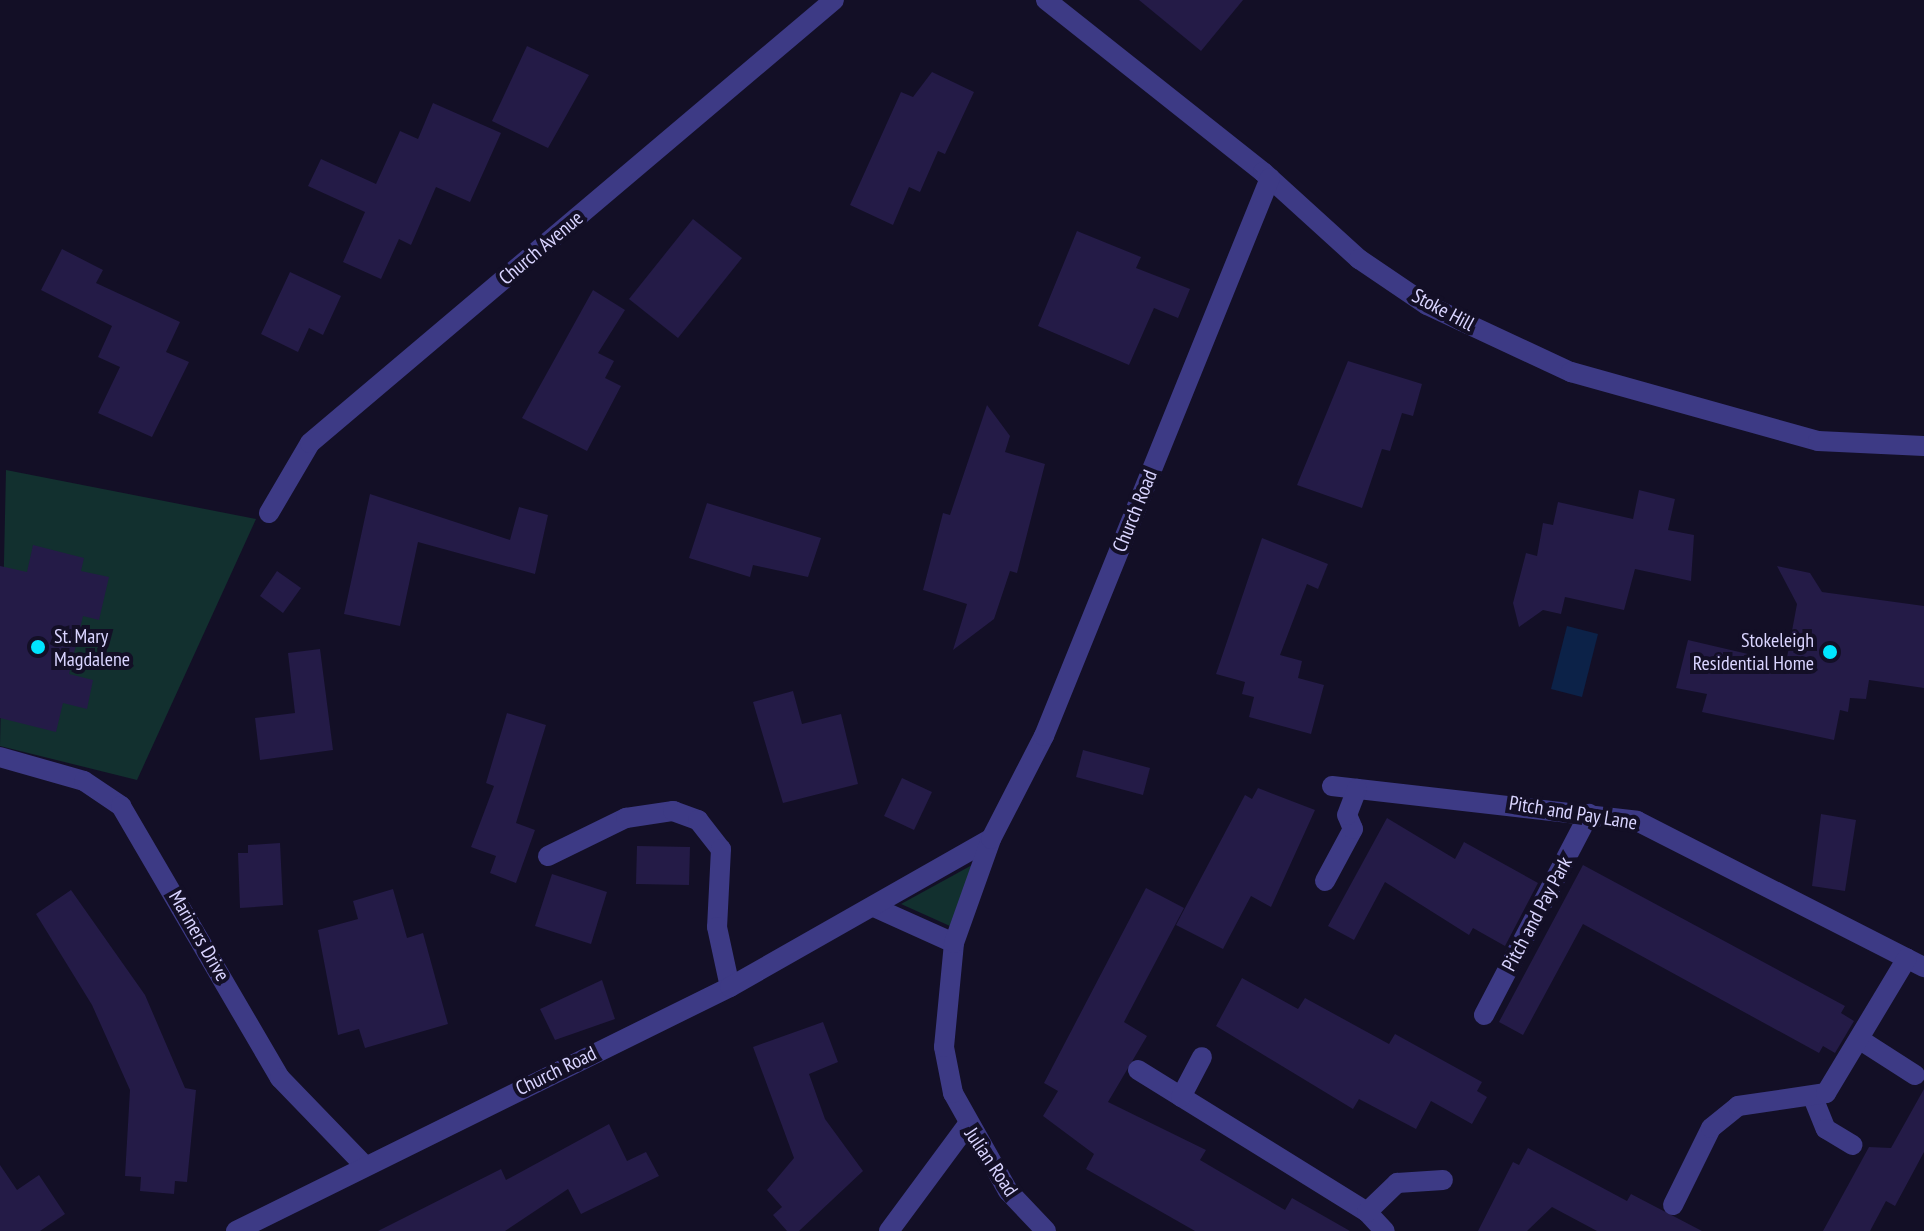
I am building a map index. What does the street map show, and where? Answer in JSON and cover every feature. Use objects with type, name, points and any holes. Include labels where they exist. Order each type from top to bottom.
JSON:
[{"type":"street","name":"Church Avenue","points":[[269,513],[310,443],[834,0]]},
{"type":"street","name":"Stoke Hill","points":[[1046,0],[1270,178],[1359,259],[1427,305],[1571,372],[1818,441],[1924,446]]},
{"type":"street","name":"Church Road","points":[[954,943],[991,839],[1044,736],[1270,178]]},
{"type":"street","name":"Mariners Drive","points":[[0,757],[84,781],[121,806],[280,1078],[363,1164]]},
{"type":"street","name":"Pitch and Pay Lane","points":[[1332,786],[1589,814],[1671,835],[1915,963]]},
{"type":"street","points":[[1325,881],[1353,829],[1347,815],[1357,789]]},
{"type":"street","points":[[548,856],[626,818],[673,811],[698,820],[721,849],[717,927],[730,987]]},
{"type":"street","name":"Pitch and Pay Park","points":[[1484,1015],[1589,814]]},
{"type":"street","name":"Church Road","points":[[236,1231],[363,1164],[730,987],[876,908],[991,839]]},
{"type":"street","points":[[876,908],[954,943]]},
{"type":"street","name":"Julian Road","points":[[954,943],[944,1047],[966,1127],[1046,1231]]},
{"type":"street","points":[[1673,1205],[1711,1128],[1738,1106],[1814,1100],[1862,1041],[1915,963]]},
{"type":"street","points":[[1862,1041],[1915,1075]]},
{"type":"street","points":[[1181,1097],[1202,1057]]},
{"type":"street","points":[[1138,1070],[1367,1212],[1385,1231]]},
{"type":"street","points":[[1814,1100],[1826,1129],[1853,1145]]},
{"type":"street","points":[[889,1231],[966,1127]]},
{"type":"street","points":[[1367,1212],[1397,1183],[1443,1180]]},
{"type":"green space","points":[[6,470],[256,519],[137,780],[0,746]]},
{"type":"green space","points":[[974,864],[950,926],[901,904]]},
{"type":"water","points":[[1567,626],[1598,634],[1582,697],[1551,689]]},
{"type":"building","points":[[1139,0],[1243,0],[1201,51]]},
{"type":"building","points":[[527,46],[589,75],[548,148],[492,121]]},
{"type":"building","points":[[932,72],[974,92],[945,154],[938,151],[920,192],[909,187],[893,225],[850,205],[901,92],[913,97]]},
{"type":"building","points":[[433,103],[501,133],[470,202],[436,187],[411,245],[399,239],[381,279],[343,262],[365,212],[308,186],[321,159],[376,184],[400,131],[418,139]]},
{"type":"building","points":[[693,219],[742,258],[678,338],[629,299]]},
{"type":"building","points":[[1077,231],[1141,257],[1136,268],[1190,289],[1178,318],[1154,308],[1129,365],[1038,326]]},
{"type":"building","points":[[62,249],[103,270],[96,283],[180,322],[166,352],[189,362],[152,437],[98,413],[120,367],[98,357],[112,326],[41,290]]},
{"type":"building","points":[[290,272],[341,296],[323,335],[309,328],[298,352],[261,334]]},
{"type":"building","points":[[593,290],[625,310],[598,353],[614,361],[605,378],[621,386],[587,451],[522,418]]},
{"type":"building","points":[[1348,361],[1422,384],[1413,416],[1402,413],[1390,451],[1382,449],[1362,508],[1297,485]]},
{"type":"building","points":[[987,405],[1010,436],[1005,452],[1045,464],[1017,573],[1010,571],[994,619],[953,650],[967,604],[923,590],[943,513],[950,515]]},
{"type":"building","points":[[1639,490],[1675,499],[1668,530],[1694,535],[1691,581],[1635,569],[1624,610],[1565,597],[1561,614],[1543,610],[1519,627],[1513,603],[1526,553],[1537,556],[1543,523],[1553,525],[1558,502],[1633,519]]},
{"type":"building","points":[[370,494],[510,540],[519,507],[548,515],[535,574],[418,542],[400,626],[344,614]]},
{"type":"building","points":[[707,503],[821,538],[808,577],[753,565],[750,577],[689,558]]},
{"type":"building","points":[[1262,538],[1328,564],[1318,589],[1307,584],[1280,655],[1302,661],[1298,678],[1324,685],[1311,734],[1249,717],[1254,697],[1242,694],[1245,682],[1216,674]]},
{"type":"building","name":"St. Mary Magdalene","points":[[33,545],[84,558],[81,571],[109,577],[99,620],[83,616],[69,674],[93,680],[87,709],[63,703],[56,732],[0,718],[0,566],[27,572]]},
{"type":"building","name":"Stokeleigh Residential Home","points":[[1777,566],[1810,573],[1822,592],[1924,606],[1924,688],[1869,680],[1866,699],[1850,698],[1848,712],[1840,710],[1834,740],[1702,712],[1707,694],[1676,688],[1688,640],[1786,663],[1797,604]]},
{"type":"building","points":[[277,571],[301,588],[283,613],[260,596]]},
{"type":"building","points":[[320,649],[333,750],[260,760],[255,718],[295,713],[288,653]]},
{"type":"building","points":[[793,691],[802,724],[841,714],[858,784],[783,803],[753,702]]},
{"type":"building","points":[[507,713],[546,725],[516,823],[535,830],[516,883],[490,873],[496,856],[471,847],[494,786],[486,783]]},
{"type":"building","points":[[1083,750],[1150,768],[1143,795],[1076,777]]},
{"type":"building","points":[[902,778],[932,792],[914,830],[884,816]]},
{"type":"building","points":[[1258,788],[1315,810],[1271,907],[1251,896],[1223,949],[1176,925],[1245,795],[1252,799]]},
{"type":"building","points":[[1821,814],[1856,820],[1845,891],[1812,886]]},
{"type":"building","points":[[1387,818],[1455,859],[1464,842],[1538,883],[1505,946],[1473,928],[1469,935],[1385,882],[1354,940],[1328,926]]},
{"type":"building","points":[[280,843],[283,905],[240,908],[238,853],[248,853],[248,845]]},
{"type":"building","points":[[637,846],[690,847],[689,885],[636,884]]},
{"type":"building","points":[[1583,865],[1845,1006],[1841,1013],[1854,1021],[1835,1053],[1823,1046],[1819,1053],[1583,924],[1523,1035],[1499,1022]]},
{"type":"building","points":[[552,874],[607,892],[591,944],[535,926]]},
{"type":"building","points":[[1146,888],[1184,908],[1124,1022],[1147,1036],[1108,1102],[1206,1150],[1200,1160],[1285,1210],[1292,1198],[1350,1231],[1195,1231],[1086,1169],[1094,1154],[1043,1116],[1058,1091],[1044,1083]]},
{"type":"building","points":[[393,889],[407,938],[423,933],[448,1024],[365,1048],[359,1029],[338,1035],[318,930],[358,919],[353,901]]},
{"type":"building","points":[[71,890],[145,995],[185,1088],[196,1090],[187,1182],[175,1181],[174,1194],[140,1191],[141,1177],[125,1176],[130,1090],[92,1005],[36,914]]},
{"type":"building","points":[[1242,978],[1298,1009],[1305,998],[1389,1044],[1395,1034],[1482,1082],[1477,1091],[1487,1097],[1472,1124],[1431,1101],[1416,1129],[1359,1099],[1353,1109],[1216,1026]]},
{"type":"building","points":[[602,980],[615,1019],[555,1040],[540,1009]]},
{"type":"building","points":[[823,1022],[838,1062],[809,1074],[825,1119],[863,1171],[799,1231],[787,1231],[773,1215],[782,1207],[767,1190],[794,1158],[753,1047]]},
{"type":"building","points":[[1924,1089],[1924,1152],[1895,1206],[1886,1201],[1870,1231],[1823,1231],[1869,1147],[1891,1148]]},
{"type":"building","points":[[609,1124],[627,1161],[646,1152],[659,1176],[581,1214],[568,1189],[505,1231],[378,1231],[501,1169],[506,1180]]},
{"type":"building","points":[[1528,1148],[1627,1201],[1631,1194],[1702,1231],[1597,1231],[1552,1207],[1527,1231],[1478,1231],[1513,1162],[1519,1165]]},
{"type":"building","points":[[0,1165],[17,1190],[39,1175],[65,1214],[40,1231],[0,1231]]},
{"type":"place","name":"St. Mary Magdalene","points":[[38,647]]},
{"type":"place","name":"Stokeleigh Residential Home","points":[[1830,652]]}]
